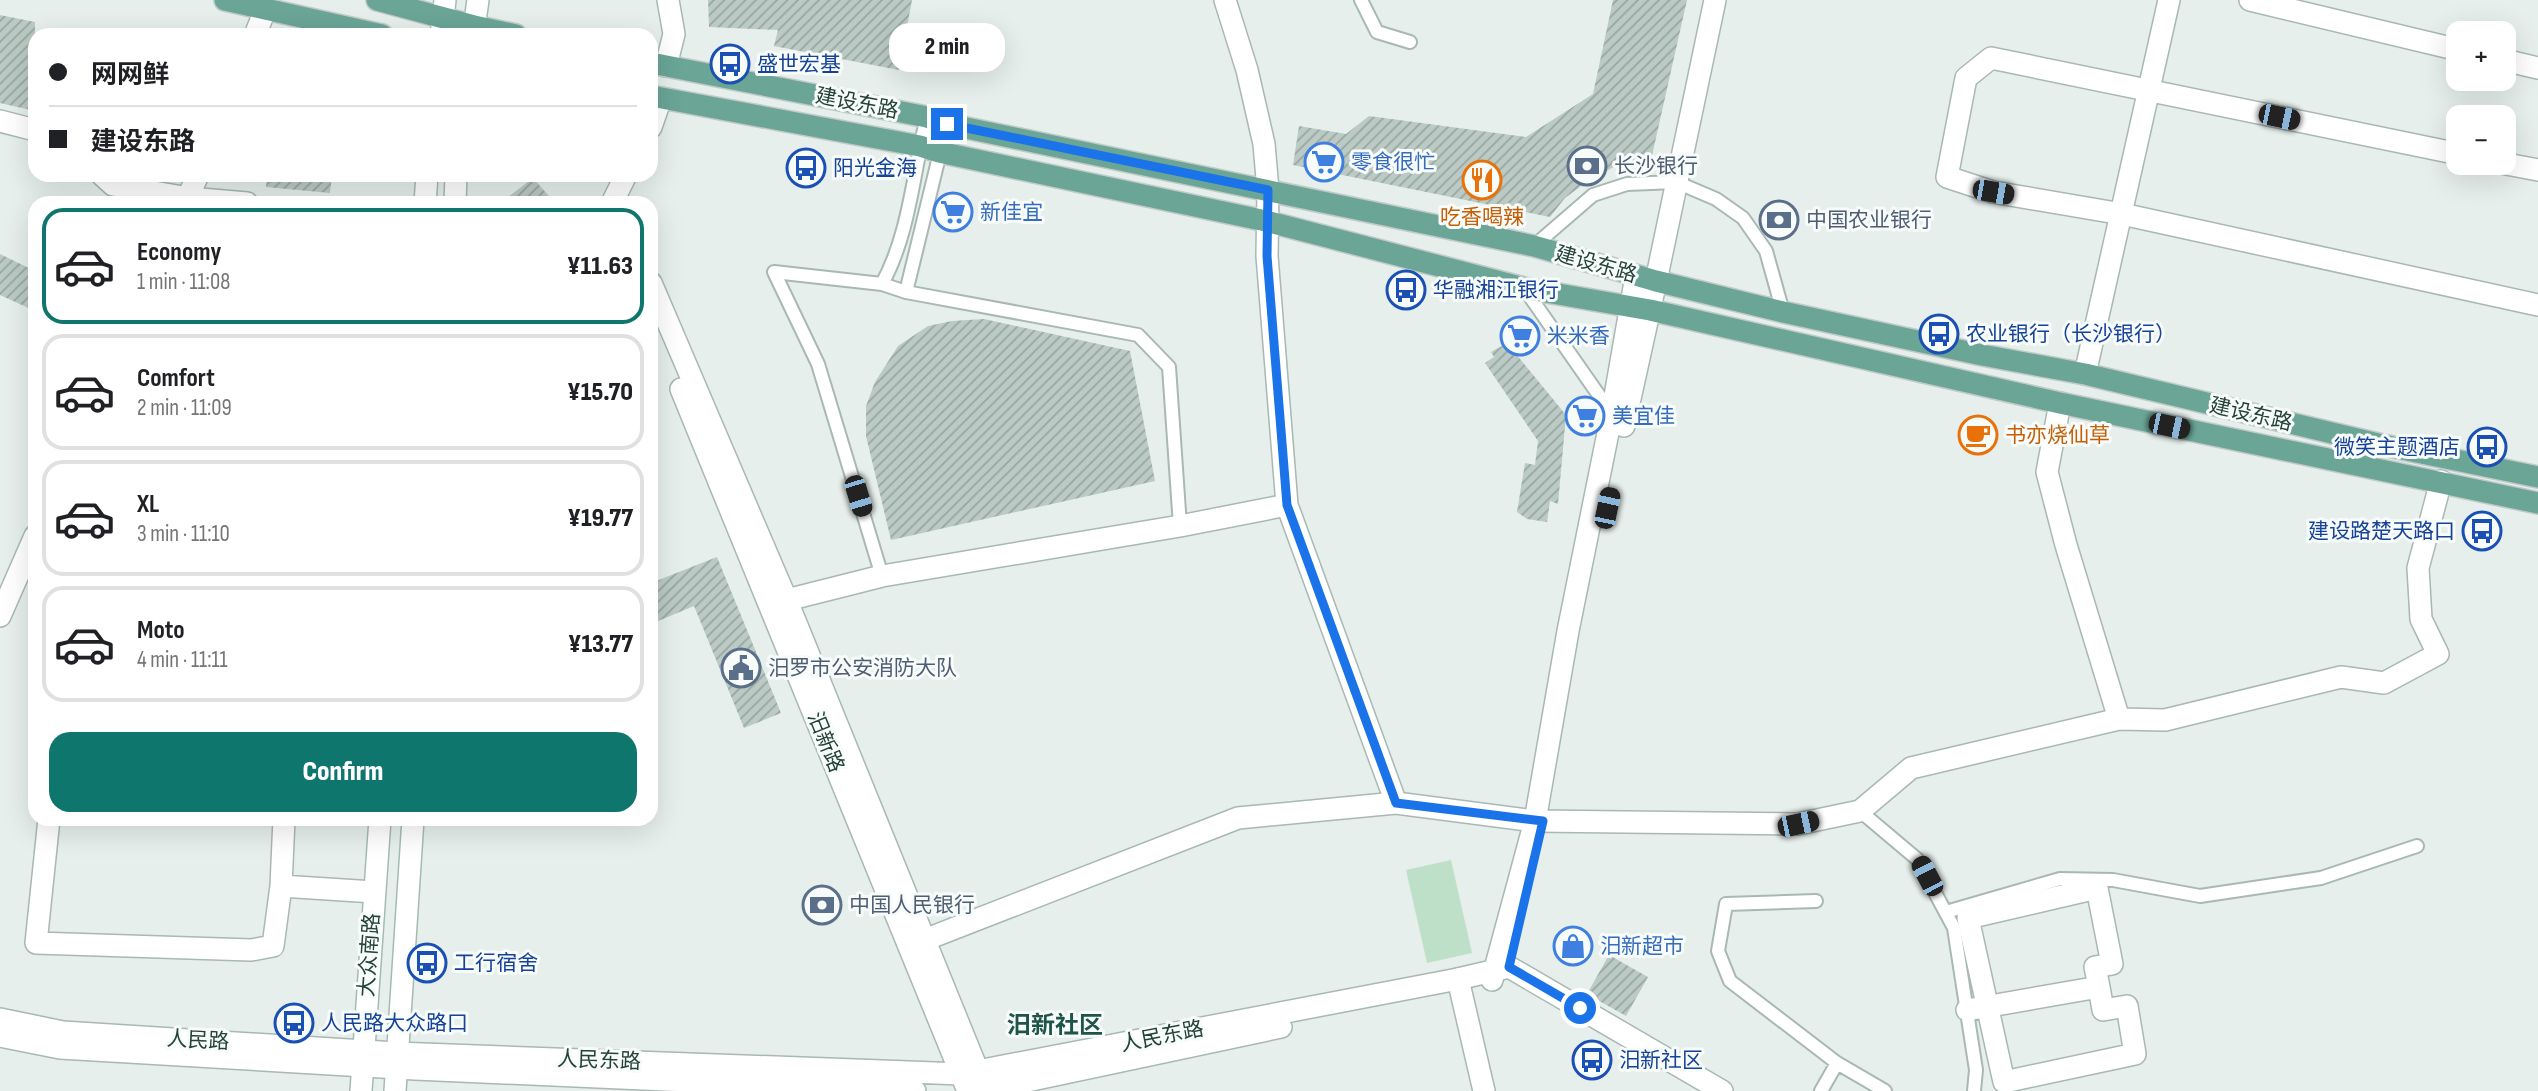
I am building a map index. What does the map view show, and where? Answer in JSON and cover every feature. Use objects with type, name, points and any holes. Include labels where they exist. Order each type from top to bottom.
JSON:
[{"type":"main road","points":[[225,0],[344,28]]},
{"type":"main road","points":[[377,0],[443,17],[467,28]]},
{"type":"main road","name":"建设东路","points":[[659,64],[1534,246],[1646,279],[1783,312],[1982,355],[2085,374],[2378,444],[2538,477]]},
{"type":"main road","name":"建设东路","points":[[658,97],[929,149],[1266,221],[1524,288],[1640,309],[2060,403],[2538,503]]},
{"type":"street","points":[[473,28],[478,0]]},
{"type":"street","points":[[659,64],[674,34],[668,0]]},
{"type":"street","points":[[1225,0],[1247,69],[1264,144],[1268,190],[1266,221],[1287,505],[1396,803]]},
{"type":"street","points":[[1501,976],[1539,821],[1646,279],[1676,182],[1715,0]]},
{"type":"street","points":[[2085,374],[2169,0]]},
{"type":"street","points":[[2250,0],[2446,47]]},
{"type":"street","points":[[258,28],[266,8]]},
{"type":"street","points":[[2446,151],[1991,58],[1966,78],[1947,177],[1993,192],[2122,214],[2538,305]]},
{"type":"street","points":[[2516,63],[2538,68]]},
{"type":"street","points":[[0,121],[28,128]]},
{"type":"street","points":[[2516,166],[2538,170]]},
{"type":"street","points":[[110,182],[164,196]]},
{"type":"street","points":[[658,301],[778,603],[883,576],[1180,526],[1287,505]]},
{"type":"street","name":"汨新路","points":[[658,332],[778,603],[977,1085]]},
{"type":"street","points":[[2060,403],[2047,472],[2066,545],[2119,719]]},
{"type":"street","points":[[917,943],[1238,818],[1396,803],[1539,821],[1798,824],[1860,811],[1911,768],[2119,719],[2165,720],[2341,677],[2384,683],[2438,654],[2421,619],[2418,568],[2441,481]]},
{"type":"street","points":[[0,616],[28,552]]},
{"type":"street","points":[[48,826],[36,943],[251,950],[274,946],[281,886],[284,826]]},
{"type":"street","name":"大众南路","points":[[361,1091],[379,826]]},
{"type":"street","name":"大众南路","points":[[395,1091],[413,826]]},
{"type":"street","points":[[281,886],[374,892]]},
{"type":"street","points":[[2097,888],[2112,964],[2095,967],[2099,987],[2103,1010],[2127,1006],[2135,1054],[2004,1082],[1977,1008],[1968,918],[2097,888]]},
{"type":"street","points":[[1501,976],[1694,1091]]},
{"type":"street","points":[[1501,976],[1722,1091]]},
{"type":"street","name":"人民东路","points":[[396,1060],[977,1085],[1501,976]]},
{"type":"street","points":[[1460,984],[1484,1091]]},
{"type":"street","points":[[1977,1008],[2099,987]]},
{"type":"street","name":"人民路","points":[[0,1018],[63,1032],[362,1058]]},
{"type":"street","name":"人民路","points":[[0,1036],[61,1048],[362,1058]]},
{"type":"street","name":"人民东路","points":[[362,1058],[915,1091]]},
{"type":"lane","points":[[1361,0],[1377,32],[1410,42]]},
{"type":"lane","points":[[906,292],[929,149],[937,121]]},
{"type":"lane","points":[[883,284],[893,264],[914,184],[937,121]]},
{"type":"lane","points":[[1534,246],[1593,195],[1627,184],[1676,182],[1716,199],[1743,218],[1766,251],[1783,312]]},
{"type":"lane","points":[[883,576],[818,364],[774,272],[883,284],[906,292],[1138,335],[1169,367],[1180,526]]},
{"type":"lane","points":[[1524,288],[1617,421]]},
{"type":"lane","points":[[1860,811],[1917,859],[1955,928],[1977,1008],[1974,1091]]},
{"type":"lane","points":[[1946,912],[2060,879],[2113,880],[2200,896],[2322,878],[2417,846]]},
{"type":"lane","points":[[1816,901],[1726,904],[1718,951],[1730,981],[1837,1063],[1885,1091]]},
{"type":"lane","points":[[1821,1091],[1837,1063]]},
{"type":"green space","points":[[1451,860],[1472,953],[1427,963],[1406,870]]},
{"type":"building","points":[[708,0],[912,0],[899,70],[774,46],[778,30],[709,27]]},
{"type":"building","points":[[1613,0],[1687,0],[1651,160],[1618,165],[1589,180],[1565,198],[1550,217],[1293,165],[1299,126],[1346,134],[1369,116],[1526,137],[1593,94]]},
{"type":"building","points":[[0,15],[35,22],[35,28],[28,28],[28,109],[0,103]]},
{"type":"building","points":[[266,182],[331,182],[330,193],[266,187]]},
{"type":"building","points":[[528,182],[537,182],[549,196],[509,196]]},
{"type":"building","points":[[0,254],[28,268],[28,308],[0,295]]},
{"type":"building","points":[[984,319],[1130,351],[1155,481],[891,540],[866,436],[866,406],[875,382],[898,346],[928,326]]},
{"type":"building","points":[[1507,343],[1566,415],[1558,504],[1550,501],[1547,522],[1527,519],[1517,512],[1525,463],[1535,465],[1538,441],[1485,363],[1494,357],[1491,352]]},
{"type":"building","name":"汨罗市公安消防大队","points":[[717,557],[781,713],[744,728],[694,606],[658,621],[658,580]]},
{"type":"building","points":[[1609,955],[1648,977],[1626,1016],[1587,994]]},
{"type":"place","name":"盛世宏基","points":[[730,64]]},
{"type":"place","name":"零食很忙","points":[[1324,162]]},
{"type":"place","name":"长沙银行","points":[[1587,166]]},
{"type":"place","name":"阳光金海","points":[[806,168]]},
{"type":"place","name":"吃香喝辣","points":[[1482,180]]},
{"type":"place","name":"新佳宜","points":[[953,212]]},
{"type":"place","name":"中国农业银行","points":[[1779,220]]},
{"type":"place","name":"华融湘江银行","points":[[1406,290]]},
{"type":"place","name":"农业银行（长沙银行）","points":[[1939,334]]},
{"type":"place","name":"米米香","points":[[1520,336]]},
{"type":"place","name":"美宜佳","points":[[1585,416]]},
{"type":"place","name":"书亦烧仙草","points":[[1978,435]]},
{"type":"place","name":"微笑主题酒店","points":[[2487,447]]},
{"type":"place","name":"建设路楚天路口","points":[[2482,531]]},
{"type":"place","name":"汨罗市公安消防大队","points":[[741,668]]},
{"type":"place","name":"中国人民银行","points":[[822,905]]},
{"type":"place","name":"汨新超市","points":[[1573,946]]},
{"type":"place","name":"工行宿舍","points":[[427,963]]},
{"type":"place","name":"人民路大众路口","points":[[294,1023]]},
{"type":"place","name":"汨新社区","points":[[1592,1060]]},
{"type":"district","name":"汨新社区","points":[[1055,1025]]},
{"type":"route","points":[[947,124],[1268,190],[1267,256],[1287,505],[1396,803],[1543,821],[1509,967],[1580,1008]]}]
